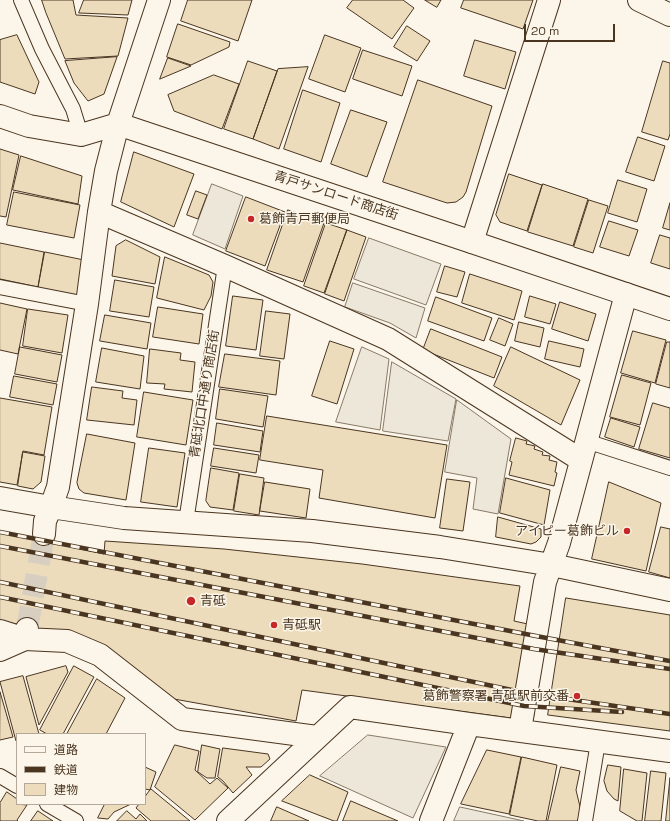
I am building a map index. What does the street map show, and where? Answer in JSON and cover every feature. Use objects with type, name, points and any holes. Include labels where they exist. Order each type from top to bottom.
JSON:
[{"type":"street","points":[[44,534],[44,521],[58,487],[87,304],[99,212],[118,124],[159,0]]},
{"type":"street","points":[[472,242],[549,0]]},
{"type":"street","points":[[639,0],[670,15]]},
{"type":"street","points":[[0,116],[29,126],[81,135],[118,124]]},
{"type":"street","name":"青戸サンロード商店街","points":[[118,124],[670,309]]},
{"type":"street","points":[[99,212],[225,266],[388,339],[584,451]]},
{"type":"street","points":[[520,730],[545,582],[559,543],[626,294]]},
{"type":"street","points":[[0,498],[124,518],[312,531],[440,547],[552,566],[670,590]]},
{"type":"street","points":[[0,631],[67,641],[100,655],[182,719],[317,737]]},
{"type":"street","points":[[0,650],[26,634]]},
{"type":"street","points":[[228,821],[350,707],[670,752]]},
{"type":"street","points":[[431,821],[469,724]]},
{"type":"lane","points":[[21,0],[42,49],[73,109],[81,135]]},
{"type":"lane","name":"青砥北口中通り商店街","points":[[186,522],[225,266]]},
{"type":"lane","points":[[0,287],[87,304]]},
{"type":"lane","points":[[584,451],[670,468]]},
{"type":"lane","points":[[585,821],[598,742]]},
{"type":"lane","points":[[0,776],[16,785]]},
{"type":"lane","points":[[49,805],[76,821]]},
{"type":"shaded area","points":[[212,184],[243,196],[225,249],[193,235]]},
{"type":"shaded area","points":[[369,238],[441,264],[426,305],[354,279]]},
{"type":"shaded area","points":[[353,283],[425,308],[416,338],[390,323],[345,307]]},
{"type":"shaded area","points":[[362,347],[389,359],[380,430],[336,422]]},
{"type":"shaded area","points":[[392,362],[456,399],[448,441],[383,431]]},
{"type":"shaded area","points":[[457,400],[511,439],[498,514],[473,509],[477,478],[445,472]]},
{"type":"shaded area","points":[[368,735],[446,747],[413,818],[320,776]]},
{"type":"shaded area","points":[[460,807],[524,821],[454,821]]},
{"type":"building","points":[[42,0],[73,0],[76,15],[128,18],[118,56],[65,59]]},
{"type":"building","points":[[84,0],[132,0],[128,15],[79,13]]},
{"type":"building","points":[[188,0],[252,0],[238,41],[181,21]]},
{"type":"building","points":[[353,0],[403,0],[414,8],[392,39],[347,8]]},
{"type":"building","points":[[425,0],[441,0],[437,7]]},
{"type":"building","points":[[464,0],[533,0],[523,29],[461,8]]},
{"type":"building","points":[[178,24],[230,42],[229,47],[191,65],[167,57]]},
{"type":"building","points":[[407,26],[430,41],[417,61],[394,47]]},
{"type":"building","points":[[17,35],[39,82],[35,94],[0,82],[0,40]]},
{"type":"building","points":[[325,35],[361,48],[345,92],[309,79]]},
{"type":"building","points":[[475,40],[516,52],[505,89],[464,76]]},
{"type":"building","points":[[363,50],[412,66],[402,96],[353,79]]},
{"type":"building","points":[[117,57],[104,94],[88,101],[74,83],[65,61]]},
{"type":"building","points":[[168,58],[191,66],[160,79]]},
{"type":"building","points":[[248,61],[277,71],[253,139],[224,129]]},
{"type":"building","points":[[663,61],[670,63],[670,134],[668,140],[642,132]]},
{"type":"building","points":[[308,67],[279,149],[253,139],[278,69]]},
{"type":"building","points":[[214,75],[239,84],[222,129],[174,111],[168,95]]},
{"type":"building","points":[[418,80],[492,106],[466,192],[463,197],[456,202],[447,203],[383,182]]},
{"type":"building","points":[[303,90],[340,103],[321,162],[284,149]]},
{"type":"building","points":[[351,110],[387,122],[367,177],[331,164]]},
{"type":"building","points":[[638,137],[665,146],[654,181],[626,172]]},
{"type":"building","points":[[0,149],[19,155],[6,217],[0,216]]},
{"type":"building","points":[[134,152],[194,174],[174,227],[121,202]]},
{"type":"building","points":[[21,156],[82,176],[78,204],[13,190]]},
{"type":"building","points":[[509,174],[542,185],[527,231],[500,222],[496,215]]},
{"type":"building","points":[[618,180],[647,189],[637,222],[608,213]]},
{"type":"building","points":[[543,184],[588,199],[573,246],[528,232]]},
{"type":"building","points":[[196,191],[207,195],[198,219],[187,215]]},
{"type":"building","points":[[14,192],[80,205],[74,238],[7,225]]},
{"type":"building","points":[[246,197],[285,212],[265,266],[226,251]]},
{"type":"building","points":[[589,200],[608,206],[593,253],[574,247]]},
{"type":"building","points":[[670,203],[670,230],[663,228]]},
{"type":"building","points":[[288,210],[324,223],[303,282],[267,270]]},
{"type":"building","points":[[609,221],[638,230],[629,256],[600,247]]},
{"type":"building","points":[[326,223],[347,230],[324,293],[304,286]]},
{"type":"building","points":[[347,230],[366,237],[344,301],[325,294]]},
{"type":"building","points":[[660,235],[670,238],[670,269],[651,263]]},
{"type":"building","points":[[126,240],[160,257],[155,284],[112,276],[116,246]]},
{"type":"building","points":[[0,243],[44,252],[38,287],[0,279]]},
{"type":"building","points":[[45,252],[84,260],[78,297],[38,289]]},
{"type":"building","points":[[165,257],[209,275],[213,282],[211,296],[204,310],[157,298]]},
{"type":"building","points":[[445,266],[465,272],[457,297],[437,292]]},
{"type":"building","points":[[470,274],[522,291],[514,320],[462,303]]},
{"type":"building","points":[[115,280],[154,287],[149,317],[110,311]]},
{"type":"building","points":[[233,296],[263,300],[256,350],[226,346]]},
{"type":"building","points":[[530,296],[556,304],[550,324],[525,317]]},
{"type":"building","points":[[436,297],[492,318],[484,341],[428,321]]},
{"type":"building","points":[[560,302],[596,314],[588,341],[552,329]]},
{"type":"building","points":[[0,303],[27,309],[18,354],[0,350]]},
{"type":"building","points":[[158,307],[203,314],[199,344],[153,337]]},
{"type":"building","points":[[28,309],[68,315],[62,353],[23,346]]},
{"type":"building","points":[[266,311],[290,314],[284,359],[260,356]]},
{"type":"building","points":[[105,315],[151,323],[147,349],[100,341]]},
{"type":"building","points":[[499,318],[513,324],[505,346],[490,340]]},
{"type":"building","points":[[519,322],[544,328],[540,347],[515,341]]},
{"type":"building","points":[[431,329],[502,357],[494,378],[423,350]]},
{"type":"building","points":[[633,331],[666,340],[655,383],[621,373]]},
{"type":"building","points":[[330,341],[354,349],[337,404],[312,396]]},
{"type":"building","points":[[549,341],[584,349],[580,367],[545,359]]},
{"type":"building","points":[[667,342],[670,342],[670,388],[656,384]]},
{"type":"building","points":[[20,347],[62,355],[57,382],[15,374]]},
{"type":"building","points":[[511,347],[580,380],[561,425],[494,386]]},
{"type":"building","points":[[102,348],[144,356],[140,389],[96,382]]},
{"type":"building","points":[[150,349],[181,353],[180,360],[195,362],[192,392],[164,389],[165,384],[147,383]]},
{"type":"building","points":[[225,354],[280,361],[276,395],[219,387]]},
{"type":"building","points":[[622,375],[651,383],[640,425],[610,417]]},
{"type":"building","points":[[14,376],[57,384],[53,405],[10,397]]},
{"type":"building","points":[[92,387],[123,391],[122,398],[137,400],[134,425],[87,420]]},
{"type":"building","points":[[220,389],[268,396],[263,427],[216,419]]},
{"type":"building","points":[[144,392],[193,400],[186,445],[137,437]]},
{"type":"building","points":[[0,398],[52,407],[44,455],[23,451],[17,485],[0,482]]},
{"type":"building","points":[[653,403],[670,408],[670,458],[639,449]]},
{"type":"building","points":[[267,416],[447,445],[435,518],[319,498],[323,470],[260,460]]},
{"type":"building","points":[[611,418],[640,427],[634,447],[605,437]]},
{"type":"building","points":[[217,423],[263,431],[260,452],[214,445]]},
{"type":"building","points":[[87,434],[135,443],[126,500],[84,493],[79,489],[77,483]]},
{"type":"building","points":[[516,438],[527,441],[526,444],[535,446],[534,449],[543,452],[542,455],[550,456],[549,460],[557,462],[555,472],[557,473],[554,486],[509,475],[512,462],[510,461]]},
{"type":"building","points":[[149,448],[185,453],[177,507],[141,502]]},
{"type":"building","points":[[214,448],[259,455],[256,473],[211,466]]},
{"type":"building","points":[[23,452],[45,456],[41,482],[33,489],[18,486]]},
{"type":"building","points":[[211,468],[239,473],[233,510],[210,507],[206,501]]},
{"type":"building","points":[[240,474],[264,478],[259,515],[234,511]]},
{"type":"building","points":[[506,478],[550,490],[544,525],[500,513]]},
{"type":"building","points":[[447,479],[470,482],[463,531],[440,528]]},
{"type":"building","points":[[265,482],[310,489],[306,518],[260,511]]},
{"type":"building","name":"アイピー葛飾ビル","points":[[609,482],[661,503],[646,571],[592,559]]},
{"type":"building","points":[[498,517],[541,529],[541,537],[536,542],[531,544],[496,537]]},
{"type":"building","points":[[661,527],[670,529],[670,578],[649,572]]},
{"type":"building","name":"青砥駅","points":[[0,532],[104,554],[105,541],[224,549],[362,564],[520,586],[514,621],[546,628],[533,721],[302,690],[296,721],[174,699],[107,647],[0,620]]},
{"type":"building","points":[[566,598],[670,615],[670,731],[548,715]]},
{"type":"building","points":[[66,666],[68,672],[39,725],[26,677]]},
{"type":"building","points":[[74,666],[94,677],[64,733],[45,733],[40,730]]},
{"type":"building","points":[[23,676],[39,733],[16,733],[16,741],[0,682]]},
{"type":"building","points":[[97,679],[125,698],[107,733],[68,733]]},
{"type":"building","points":[[0,692],[13,737],[0,740]]},
{"type":"building","points":[[175,745],[199,751],[195,770],[210,784],[217,778],[228,788],[195,820],[155,787]]},
{"type":"building","points":[[202,745],[220,749],[215,778],[207,778],[198,772]]},
{"type":"building","points":[[223,748],[268,754],[270,759],[261,767],[246,767],[252,775],[233,793],[218,777]]},
{"type":"building","points":[[487,750],[521,757],[509,814],[461,804]]},
{"type":"building","points":[[522,757],[557,765],[546,821],[538,821],[510,815]]},
{"type":"building","points":[[608,765],[621,767],[618,801],[614,799],[607,791],[604,781]]},
{"type":"building","points":[[146,767],[156,772],[150,790],[146,789]]},
{"type":"building","points":[[561,767],[580,771],[576,790],[582,815],[581,821],[548,821]]},
{"type":"building","points":[[624,769],[647,773],[642,821],[637,821],[620,811]]},
{"type":"building","points":[[651,771],[666,773],[661,821],[645,821]]},
{"type":"building","points":[[310,775],[348,792],[337,821],[282,801]]},
{"type":"building","points":[[670,778],[670,821],[666,821]]},
{"type":"building","points":[[151,789],[190,821],[151,821],[136,808],[138,805],[146,805],[146,796]]},
{"type":"building","points":[[7,792],[16,798],[16,805],[27,805],[17,820],[18,821],[0,821],[0,803]]},
{"type":"building","points":[[351,801],[398,821],[343,821]]},
{"type":"building","points":[[104,805],[129,805],[114,812],[108,819],[98,818]]},
{"type":"building","points":[[277,807],[309,821],[271,821]]},
{"type":"building","points":[[38,811],[53,821],[31,821]]},
{"type":"building","points":[[127,811],[136,819],[140,814],[147,821],[117,821]]},
{"type":"tunnel","points":[[27,629],[44,534]]},
{"type":"railway","points":[[0,532],[670,661]]},
{"type":"railway","points":[[0,546],[534,649],[670,669]]},
{"type":"railway","points":[[0,582],[526,693],[670,714]]},
{"type":"railway","points":[[0,597],[524,706],[622,712]]},
{"type":"place","name":"葛飾青戸郵便局","points":[[251,219]]},
{"type":"place","name":"アイピー葛飾ビル","points":[[627,531]]},
{"type":"place","name":"青砥","points":[[191,601]]},
{"type":"place","name":"青砥駅","points":[[274,625]]},
{"type":"place","name":"葛飾警察署 青砥駅前交番","points":[[577,696]]}]
